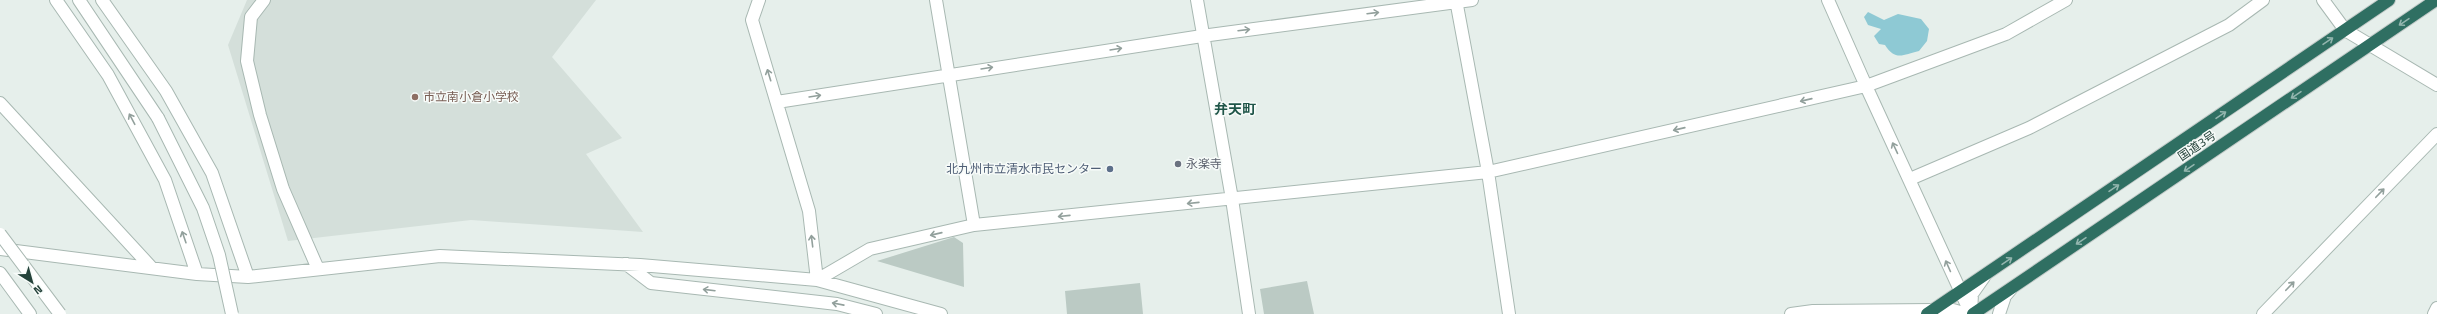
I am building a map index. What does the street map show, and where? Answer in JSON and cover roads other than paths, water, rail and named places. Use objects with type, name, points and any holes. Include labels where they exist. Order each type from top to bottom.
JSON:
[{"type":"highway","name":"国道3号","points":[[1930,312],[1984,277],[2389,0]]},
{"type":"highway","name":"国道3号","points":[[1972,314],[2436,0]]},
{"type":"street","points":[[56,0],[108,75],[165,180],[197,274]]},
{"type":"street","points":[[79,0],[158,118],[203,208],[219,255],[232,314]]},
{"type":"street","points":[[102,0],[166,91],[212,173],[248,277]]},
{"type":"street","points":[[264,0],[251,17],[247,61],[260,115],[283,189],[318,269]]},
{"type":"street","points":[[759,0],[752,20],[809,211],[817,280]]},
{"type":"street","points":[[936,0],[974,225]]},
{"type":"street","points":[[1197,0],[1202,36],[1232,199],[1249,314]]},
{"type":"street","points":[[777,102],[948,74],[1202,36],[1472,0]]},
{"type":"street","points":[[1828,0],[1960,292],[1972,314]]},
{"type":"street","points":[[817,280],[870,249],[974,225],[1488,172],[1866,86],[2006,34],[2066,0]]},
{"type":"street","points":[[1910,179],[2036,125],[2229,26],[2263,0]]},
{"type":"street","points":[[2323,0],[2345,30],[2369,46],[2437,85]]},
{"type":"street","points":[[1456,1],[1488,172],[1509,314]]},
{"type":"street","points":[[0,103],[151,267]]},
{"type":"street","points":[[2262,314],[2437,134]]},
{"type":"street","points":[[0,234],[60,314]]},
{"type":"street","points":[[0,249],[197,274],[248,277],[440,256],[626,264],[817,280],[940,314]]},
{"type":"street","points":[[626,264],[651,283],[837,304],[876,314]]},
{"type":"street","points":[[0,273],[30,314]]},
{"type":"street","points":[[1972,314],[1972,294],[1984,277]]},
{"type":"street","points":[[1999,314],[2005,296],[2011,289]]},
{"type":"street","points":[[2434,314],[2437,308]]},
{"type":"street","points":[[1791,314],[1813,311],[1930,312],[1954,310],[1967,314]]},
{"type":"water","points":[[1868,12],[1884,20],[1898,14],[1921,19],[1929,29],[1927,41],[1919,51],[1900,56],[1896,55],[1892,53],[1885,45],[1879,44],[1874,36],[1881,29],[1868,25],[1864,17]]},
{"type":"place","name":"市立南小倉小学校","points":[[415,97]]},
{"type":"place","name":"永楽寺","points":[[1178,164]]},
{"type":"place","name":"北九州市立清水市民センター","points":[[1110,169]]},
{"type":"district","name":"弁天町","points":[[1235,109]]}]
